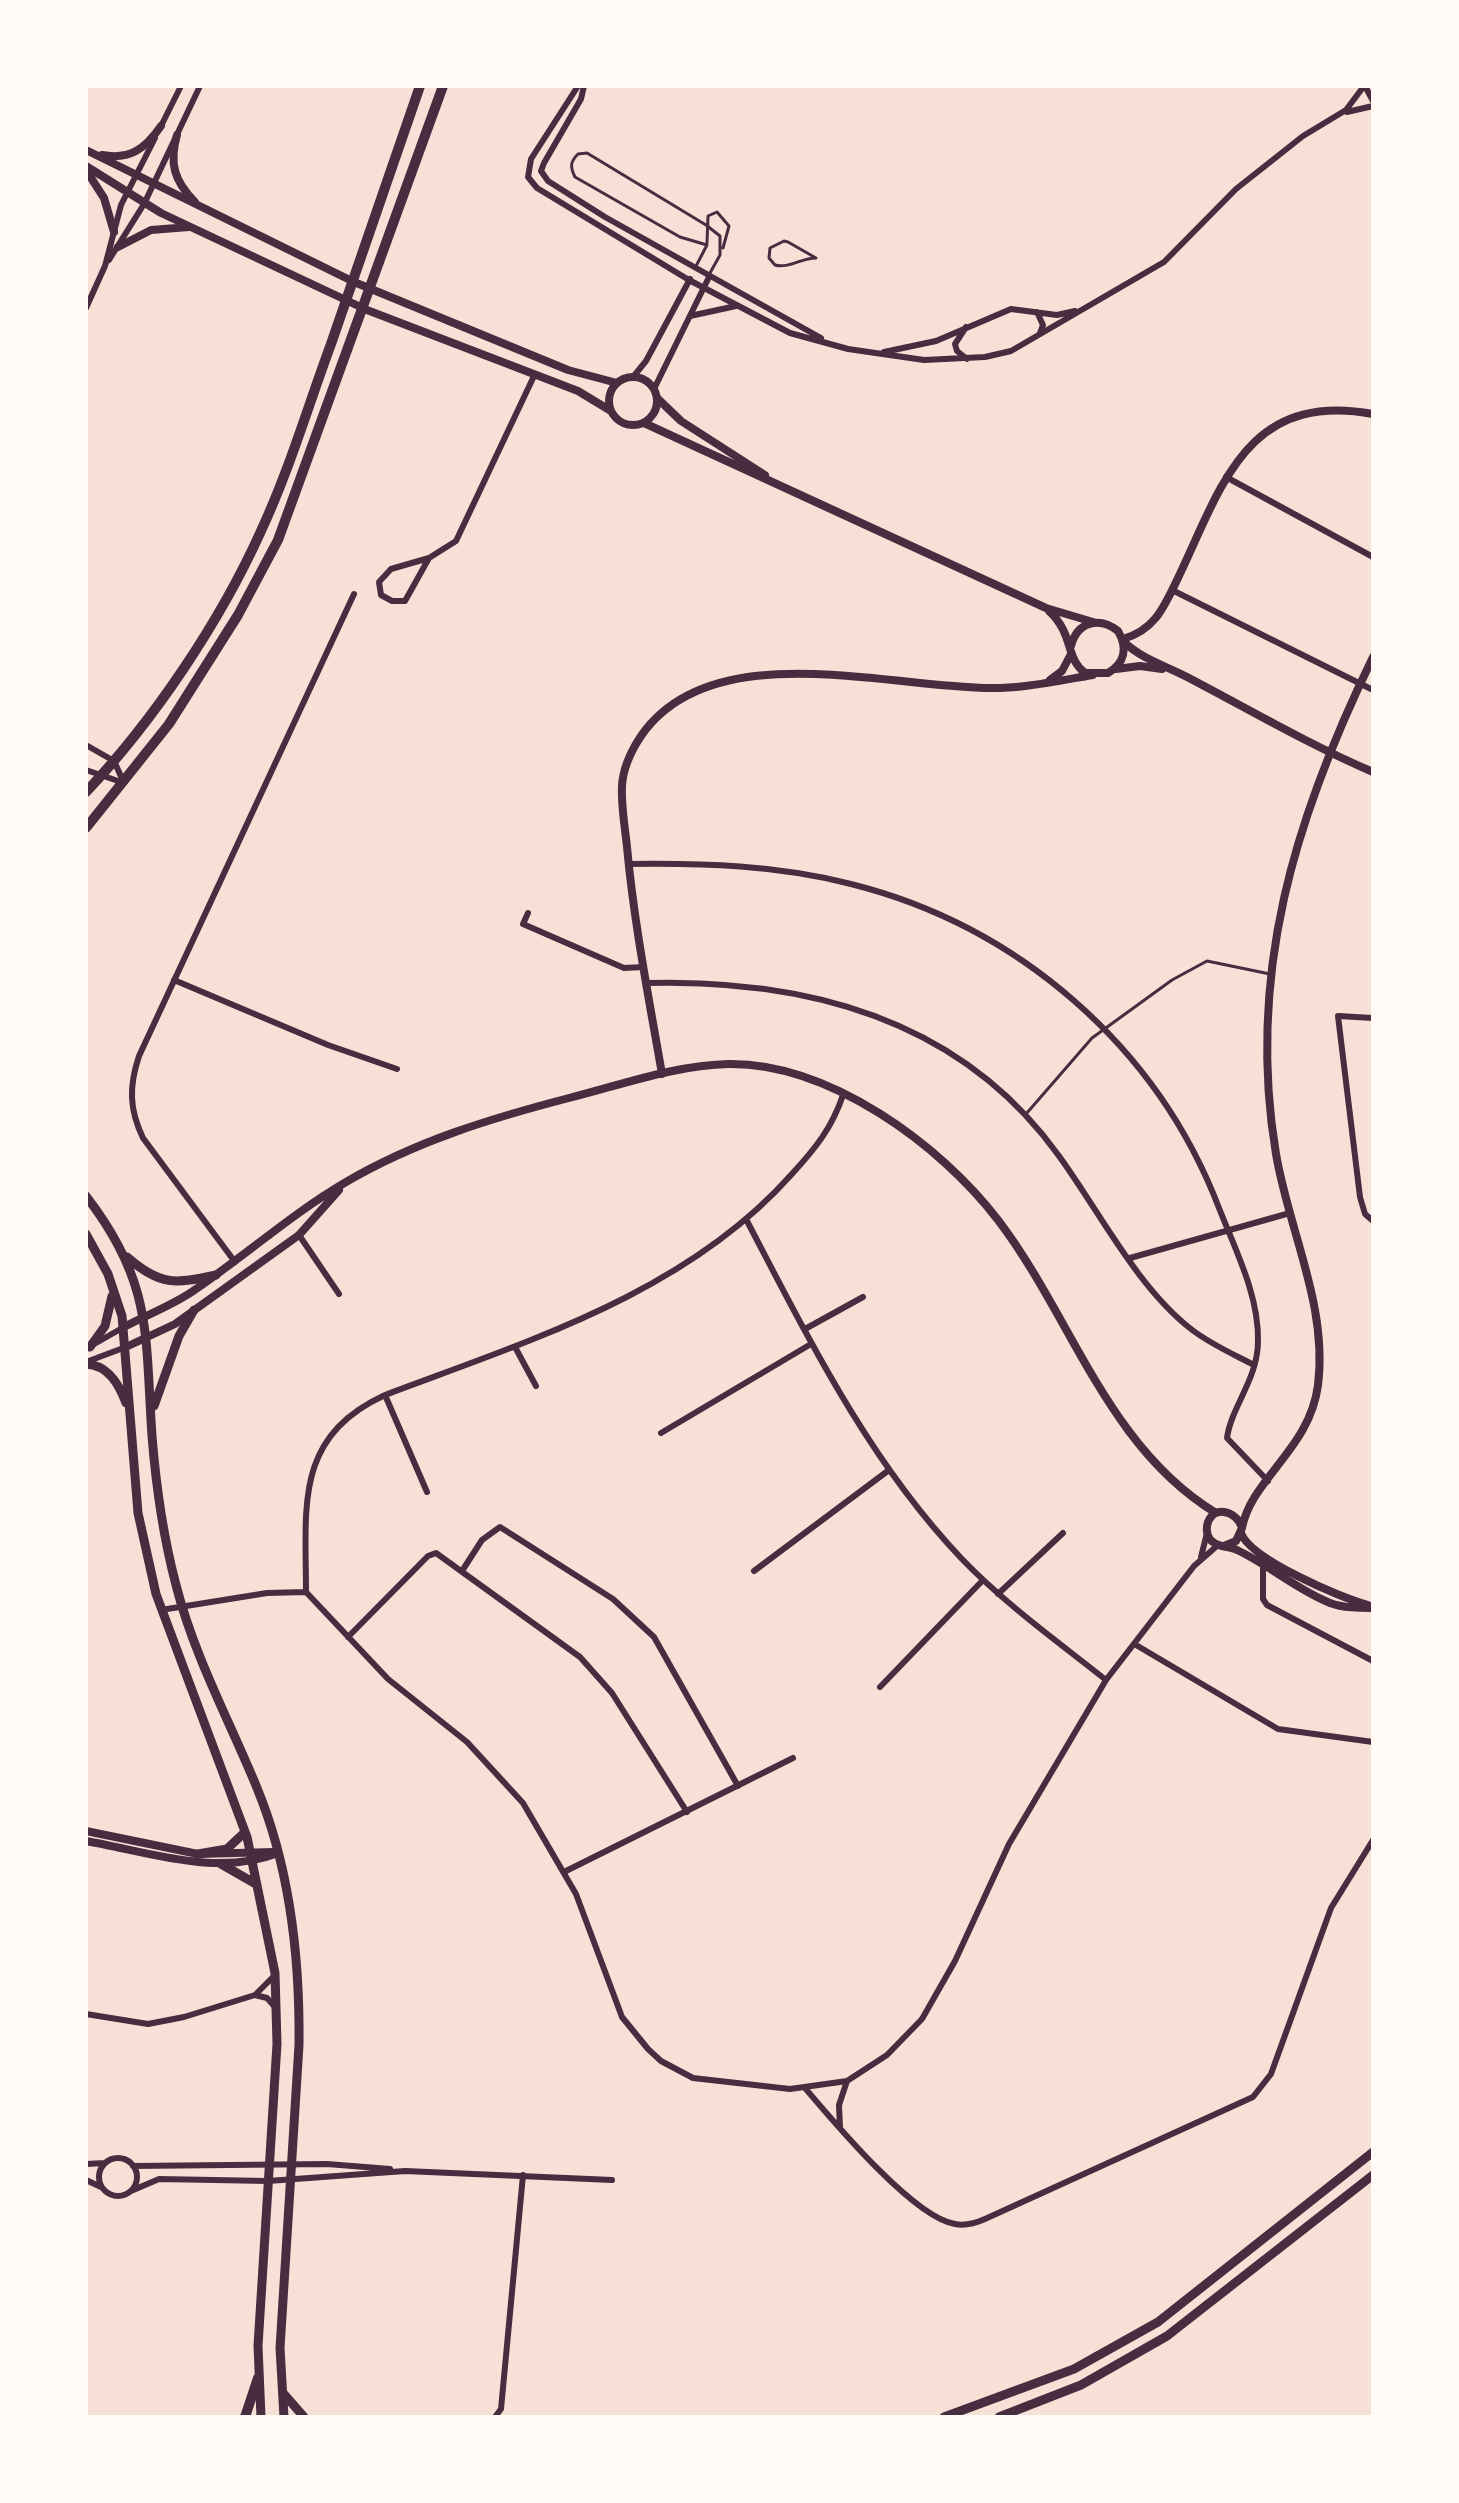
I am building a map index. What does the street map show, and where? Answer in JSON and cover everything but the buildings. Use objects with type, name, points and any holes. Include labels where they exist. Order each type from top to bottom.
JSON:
[{"type":"main road","points":[[86,792],[114,761],[220,608],[255,545],[275,500],[354,282],[420,86]]},
{"type":"main road","points":[[86,828],[169,724],[270,557],[290,513],[365,309],[443,86]]},
{"type":"main road","points":[[86,1196],[122,1252],[138,1287],[148,1338],[160,1509],[183,1606],[237,1747],[256,1787],[278,1853],[294,1947],[299,2002],[294,2164],[280,2348],[284,2417]]},
{"type":"main road","points":[[86,1234],[117,1294],[124,1327],[138,1513],[161,1610],[245,1832],[275,1973],[277,2013],[258,2378],[261,2417]]},
{"type":"main road","points":[[122,1252],[141,1270],[163,1281],[180,1283],[216,1275]]},
{"type":"main road","points":[[88,1348],[105,1326],[114,1301],[106,1269]]},
{"type":"main road","points":[[152,1413],[179,1336],[194,1310]]},
{"type":"main road","points":[[86,1363],[96,1365],[114,1378],[130,1412]]},
{"type":"main road","points":[[198,1854],[227,1849],[245,1832]]},
{"type":"main road","points":[[221,1864],[258,1886]]},
{"type":"main road","points":[[944,2417],[1074,2369],[1158,2322],[1373,2152]]},
{"type":"main road","points":[[999,2417],[1081,2385],[1167,2336],[1373,2175]]},
{"type":"main road","points":[[245,2417],[258,2378]]},
{"type":"main road","points":[[281,2390],[288,2403],[304,2417]]},
{"type":"street","points":[[86,308],[105,266],[126,193],[181,86]]},
{"type":"street","points":[[105,266],[144,204],[200,86]]},
{"type":"street","points":[[581,86],[581,99],[547,154],[541,171],[548,181],[695,269],[828,342]]},
{"type":"street","points":[[581,86],[531,159],[528,177],[537,188],[689,280],[790,333],[879,354],[924,360],[967,359],[1011,351],[1164,262],[1236,189],[1303,136],[1354,103],[1365,86]]},
{"type":"street","points":[[1336,117],[1373,104],[1365,86]]},
{"type":"street","points":[[89,152],[131,155],[145,146],[161,126]]},
{"type":"street","points":[[177,135],[172,152],[175,175],[202,208]]},
{"type":"street","points":[[89,152],[354,282],[554,365],[591,379],[617,383],[633,377],[641,378],[654,389],[657,398],[656,410],[644,423]]},
{"type":"street","points":[[86,168],[144,204],[365,309],[578,391],[628,425],[644,423],[1046,608],[1111,625],[1142,656],[1184,675],[1329,753],[1373,772]]},
{"type":"street","points":[[86,168],[104,198],[114,232]]},
{"type":"street","points":[[118,247],[151,230],[191,227]]},
{"type":"street","points":[[633,377],[646,361],[695,269]]},
{"type":"street","points":[[654,389],[709,277]]},
{"type":"street","points":[[690,316],[736,306]]},
{"type":"street","points":[[879,354],[936,341],[1011,309],[1057,315],[1086,308]]},
{"type":"street","points":[[1037,312],[1043,325],[1040,333]]},
{"type":"street","points":[[966,327],[955,344],[957,351],[967,359]]},
{"type":"street","points":[[429,558],[405,601],[392,601],[381,595],[379,582],[386,571],[429,558],[456,541],[534,376]]},
{"type":"street","points":[[611,411],[609,396],[617,383]]},
{"type":"street","points":[[657,398],[681,421],[729,449],[778,485]]},
{"type":"street","points":[[1124,641],[1147,630],[1172,590],[1226,477],[1247,446],[1294,418],[1341,410],[1373,414]]},
{"type":"street","points":[[1226,477],[1373,557]]},
{"type":"street","points":[[1172,590],[1373,690]]},
{"type":"street","points":[[235,1262],[143,1138],[133,1117],[129,1092],[132,1075],[354,594]]},
{"type":"street","points":[[1046,608],[1061,622],[1079,668],[1093,675]]},
{"type":"street","points":[[1039,684],[1062,671],[1078,630],[1093,622]]},
{"type":"street","points":[[1115,669],[1123,657],[1124,641]]},
{"type":"street","points":[[1184,1489],[1216,1513],[1241,1510],[1268,1482],[1304,1431],[1318,1386],[1319,1344],[1313,1305],[1290,1213],[1268,1099],[1266,1024],[1270,974],[1294,854],[1329,753],[1373,657]]},
{"type":"street","points":[[662,1074],[628,864],[622,786],[625,767],[649,725],[689,693],[728,679],[770,674],[987,688],[1039,684],[1140,666],[1184,675]]},
{"type":"street","points":[[86,745],[114,761],[124,783]]},
{"type":"street","points":[[86,770],[100,778],[124,783]]},
{"type":"street","points":[[628,864],[753,867],[808,875],[894,896],[999,945],[1055,983],[1105,1028],[1155,1089],[1178,1124],[1211,1186],[1229,1233],[1253,1301],[1258,1342],[1254,1365],[1227,1438],[1268,1482]]},
{"type":"street","points":[[528,913],[523,924],[624,968],[644,967]]},
{"type":"street","points":[[174,980],[328,1045],[397,1069]]},
{"type":"street","points":[[647,983],[722,982],[764,987],[871,1013],[945,1049],[1009,1095],[1026,1114],[1172,1313],[1192,1331],[1254,1365]]},
{"type":"street","points":[[1373,1018],[1338,1016],[1360,1197],[1365,1214],[1373,1221]]},
{"type":"street","points":[[88,1348],[171,1305],[235,1262],[292,1216],[346,1182],[410,1150],[472,1126],[662,1074],[716,1065],[757,1066],[787,1073],[843,1095],[907,1130],[943,1158],[974,1191],[1019,1250],[1118,1418],[1204,1515],[1207,1545],[1136,1645],[1106,1680],[1009,1844],[955,1961],[922,2019],[887,2055],[847,2081],[805,2088],[767,2089],[708,2081],[676,2069],[648,2049],[622,2017],[566,1871],[523,1803],[493,1768],[388,1679],[306,1592],[306,1498],[320,1449],[353,1411],[385,1395],[515,1347],[598,1312],[710,1247],[747,1221],[822,1141],[836,1118],[843,1095]]},
{"type":"street","points":[[86,1363],[148,1338],[194,1310],[299,1235],[346,1182]]},
{"type":"street","points":[[1130,1258],[1229,1233],[1290,1213]]},
{"type":"street","points":[[747,1221],[849,1412],[889,1470],[983,1580],[1106,1680]]},
{"type":"street","points":[[299,1235],[339,1294]]},
{"type":"street","points":[[805,1329],[863,1297]]},
{"type":"street","points":[[661,1433],[811,1344]]},
{"type":"street","points":[[515,1347],[536,1386]]},
{"type":"street","points":[[385,1395],[427,1492]]},
{"type":"street","points":[[754,1571],[889,1470]]},
{"type":"street","points":[[1199,1560],[1221,1546],[1233,1544],[1255,1498]]},
{"type":"street","points":[[1227,1512],[1237,1517],[1248,1545],[1317,1587],[1373,1607]]},
{"type":"street","points":[[1207,1530],[1216,1513]]},
{"type":"street","points":[[462,1571],[482,1540],[500,1527],[613,1599],[654,1637],[738,1786]]},
{"type":"street","points":[[1207,1530],[1221,1546],[1263,1565],[1332,1604],[1373,1607]]},
{"type":"street","points":[[998,1594],[1063,1533]]},
{"type":"street","points":[[348,1637],[428,1556],[436,1553],[537,1623],[588,1665],[632,1722],[687,1812]]},
{"type":"street","points":[[1263,1565],[1263,1599],[1267,1605],[1373,1661]]},
{"type":"street","points":[[880,1687],[983,1580]]},
{"type":"street","points":[[161,1610],[279,1591],[306,1592]]},
{"type":"street","points":[[1136,1645],[1278,1729],[1373,1742]]},
{"type":"street","points":[[566,1871],[793,1758]]},
{"type":"street","points":[[86,1831],[198,1854],[278,1853]]},
{"type":"street","points":[[805,2088],[840,2129],[892,2181],[936,2217],[955,2224],[985,2219],[1253,2097],[1271,2074],[1331,1908],[1373,1840]]},
{"type":"street","points":[[86,1841],[221,1864],[253,1863],[278,1853]]},
{"type":"street","points":[[86,2014],[148,2024],[184,2017],[255,1995],[265,1989],[275,1973]]},
{"type":"street","points":[[255,1995],[267,1998],[277,2013]]},
{"type":"street","points":[[840,2129],[839,2105],[847,2081]]},
{"type":"street","points":[[86,2164],[105,2163],[116,2158],[133,2166],[356,2165],[405,2171],[612,2180]]},
{"type":"street","points":[[103,2188],[99,2174],[105,2163]]},
{"type":"street","points":[[131,2191],[137,2177],[133,2166]]},
{"type":"street","points":[[86,2180],[116,2196],[159,2179],[268,2181],[405,2171]]},
{"type":"street","points":[[495,2417],[501,2409],[523,2175]]},
{"type":"lane","points":[[707,245],[680,237],[575,177],[571,168],[573,160],[578,154],[587,153],[706,225],[720,236],[720,254]]},
{"type":"lane","points":[[695,269],[707,245],[706,225],[712,212],[725,218],[729,226],[709,277]]},
{"type":"lane","points":[[784,241],[816,258],[779,267],[772,262],[769,252],[773,244],[784,241]]},
{"type":"lane","points":[[1026,1114],[1092,1038],[1172,980],[1207,961],[1270,974]]}]
